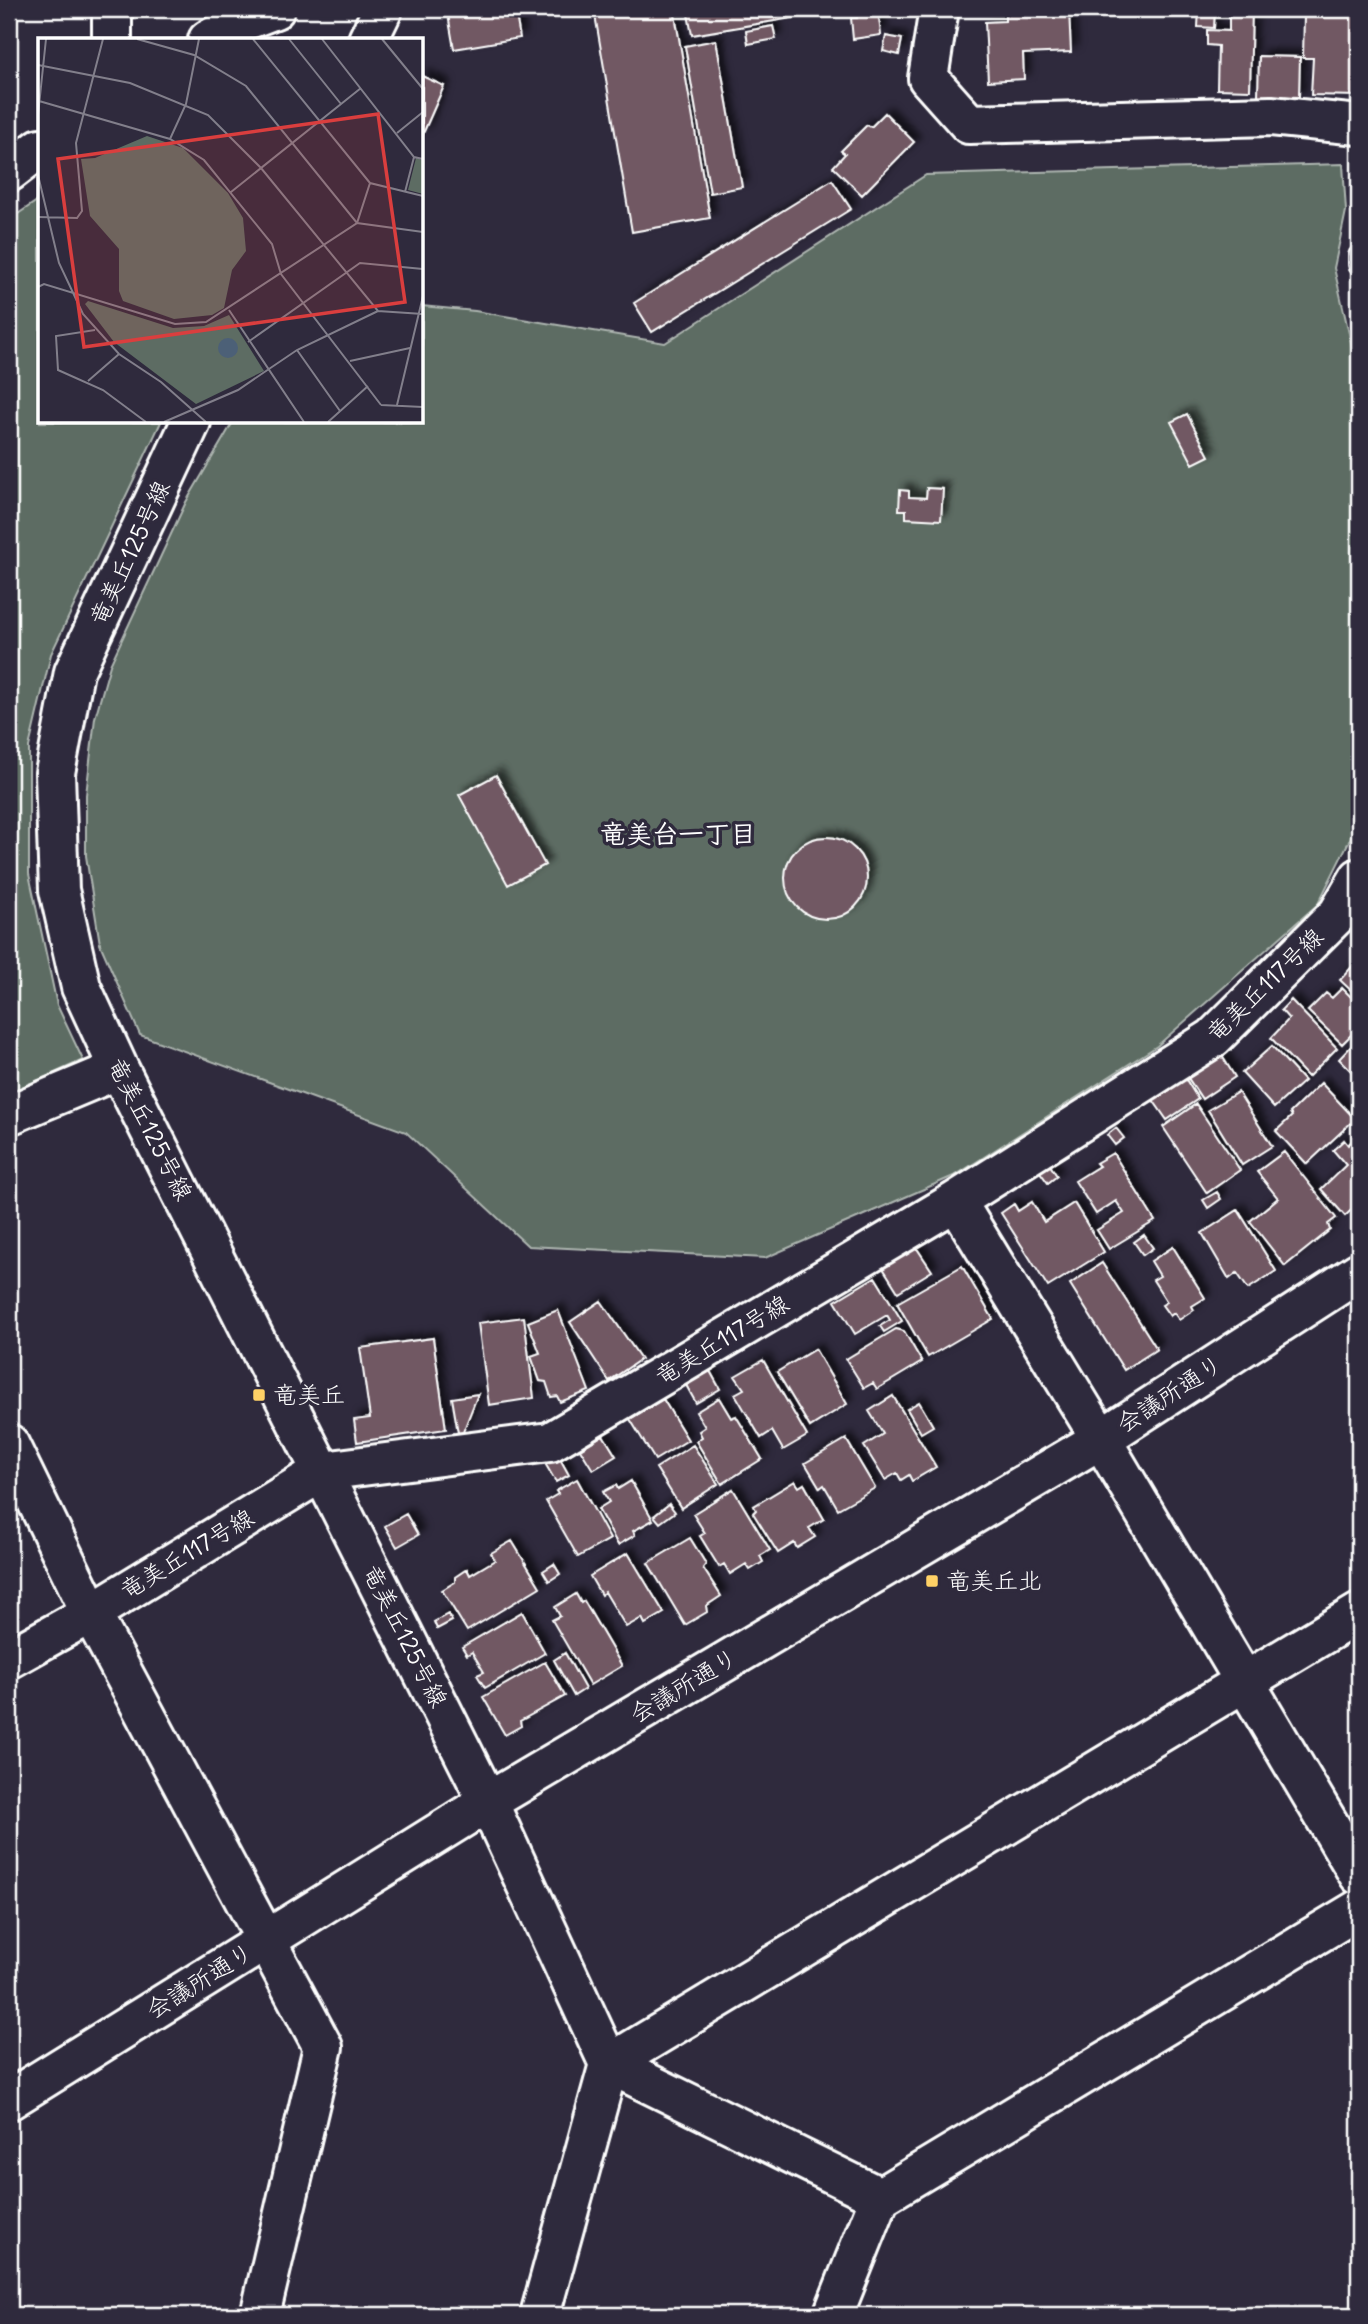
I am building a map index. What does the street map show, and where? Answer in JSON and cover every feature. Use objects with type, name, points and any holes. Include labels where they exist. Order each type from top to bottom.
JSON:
[{"type":"street","points":[[112,9],[112,38]]},
{"type":"street","points":[[212,38],[241,22],[275,9]]},
{"type":"street","points":[[369,38],[383,9]]},
{"type":"street","points":[[939,9],[928,78],[969,124],[1271,116],[1359,125]]},
{"type":"street","points":[[9,173],[38,151]]},
{"type":"street","name":"竜美丘125号線","points":[[190,424],[74,672],[55,773],[59,890],[81,987],[119,1069],[488,1802],[609,2064]]},
{"type":"street","name":"竜美丘117号線","points":[[9,1660],[323,1471],[550,1442],[956,1201],[1213,1038],[1338,914],[1359,878]]},
{"type":"street","points":[[9,1115],[119,1069]]},
{"type":"street","points":[[956,1201],[1101,1439],[1359,1875]]},
{"type":"street","name":"会議所通り","points":[[9,2100],[488,1802],[1101,1439],[1359,1272]]},
{"type":"street","points":[[9,1444],[91,1613],[323,2047],[260,2315]]},
{"type":"street","points":[[540,2315],[609,2064],[1359,1613]]},
{"type":"street","points":[[834,2315],[880,2197],[1359,1909]]},
{"type":"street","points":[[609,2064],[880,2197]]},
{"type":"lane","points":[[1359,256],[1359,264]]},
{"type":"green space","points":[[1343,164],[1346,211],[1334,268],[1359,377],[1359,821],[1318,904],[1157,1046],[956,1175],[765,1258],[528,1246],[406,1132],[140,1035],[100,944],[86,856],[86,795],[95,718],[110,665],[186,502],[232,424],[424,424],[424,306],[475,311],[665,343],[926,175]]},
{"type":"green space","points":[[38,200],[38,424],[160,424],[51,654],[29,747],[29,874],[57,1005],[83,1060],[9,1094],[9,220]]},
{"type":"building","points":[[447,9],[515,9],[520,38],[454,49]]},
{"type":"building","points":[[594,9],[674,9],[710,218],[632,232]]},
{"type":"building","points":[[687,9],[845,9],[692,35]]},
{"type":"building","points":[[878,9],[881,35],[853,39],[851,18],[857,18],[856,11]]},
{"type":"building","points":[[1199,9],[1215,9],[1214,28],[1198,27]]},
{"type":"building","points":[[1229,9],[1252,9],[1250,90],[1217,89],[1218,46],[1207,45],[1207,30],[1229,31]]},
{"type":"building","points":[[1069,10],[1071,52],[1023,54],[1024,79],[988,81],[985,22],[1005,21],[1005,14]]},
{"type":"building","points":[[1304,15],[1359,16],[1359,96],[1311,95],[1313,58],[1303,58]]},
{"type":"building","points":[[773,26],[776,39],[748,44],[746,31]]},
{"type":"building","points":[[886,36],[902,39],[899,55],[883,51]]},
{"type":"building","points":[[716,40],[742,187],[710,193],[685,46]]},
{"type":"building","points":[[1259,56],[1300,57],[1299,97],[1258,96]]},
{"type":"building","points":[[424,77],[444,86],[424,131]]},
{"type":"building","points":[[885,113],[914,142],[862,195],[833,167],[845,154],[841,151],[867,125],[871,127]]},
{"type":"building","points":[[832,180],[851,209],[652,332],[634,303]]},
{"type":"building","points":[[1187,414],[1209,456],[1193,464],[1171,422]]},
{"type":"building","points":[[927,488],[943,489],[941,520],[906,518],[906,510],[899,510],[900,490],[909,491],[909,497],[926,498]]},
{"type":"building","points":[[496,775],[545,865],[508,885],[459,795]]},
{"type":"building","points":[[818,837],[834,837],[849,844],[860,855],[867,870],[864,894],[855,907],[834,919],[818,919],[803,912],[792,901],[785,886],[785,870],[792,855],[803,844]]},
{"type":"building","points":[[1359,959],[1359,998],[1340,980]]},
{"type":"building","points":[[1342,988],[1359,1005],[1359,1027],[1342,1044],[1308,1011],[1326,993],[1332,998]]},
{"type":"building","points":[[1291,1000],[1337,1048],[1308,1077],[1271,1038],[1289,1019],[1281,1010]]},
{"type":"building","points":[[1359,1038],[1359,1079],[1339,1059]]},
{"type":"building","points":[[1272,1046],[1304,1081],[1274,1108],[1242,1073]]},
{"type":"building","points":[[1222,1056],[1235,1077],[1202,1099],[1188,1078]]},
{"type":"building","points":[[1185,1078],[1198,1099],[1167,1120],[1153,1100]]},
{"type":"building","points":[[1321,1083],[1355,1119],[1307,1164],[1276,1131]]},
{"type":"building","points":[[1238,1092],[1272,1146],[1242,1165],[1208,1110]]},
{"type":"building","points":[[1196,1104],[1240,1170],[1207,1193],[1163,1127]]},
{"type":"building","points":[[1116,1128],[1124,1138],[1115,1145],[1107,1135]]},
{"type":"building","points":[[1357,1136],[1359,1203],[1345,1216],[1321,1189],[1346,1165],[1333,1150],[1344,1140],[1348,1145]]},
{"type":"building","points":[[1284,1152],[1336,1218],[1328,1224],[1330,1230],[1285,1266],[1250,1221],[1278,1198],[1257,1172]]},
{"type":"building","points":[[1113,1153],[1155,1221],[1109,1249],[1097,1230],[1124,1213],[1116,1201],[1096,1214],[1075,1181],[1099,1166],[1096,1163]]},
{"type":"building","points":[[1050,1165],[1057,1176],[1048,1183],[1040,1172]]},
{"type":"building","points":[[1217,1192],[1221,1199],[1208,1208],[1203,1200]]},
{"type":"building","points":[[1032,1202],[1044,1222],[1074,1203],[1104,1252],[1048,1287],[1001,1213],[1014,1204],[1018,1211]]},
{"type":"building","points":[[1238,1210],[1276,1271],[1248,1289],[1237,1273],[1229,1279],[1202,1233]]},
{"type":"building","points":[[1144,1235],[1153,1248],[1143,1255],[1134,1242]]},
{"type":"building","points":[[916,1247],[932,1271],[898,1292],[883,1268]]},
{"type":"building","points":[[1173,1247],[1205,1298],[1192,1306],[1194,1310],[1179,1320],[1174,1313],[1170,1316],[1162,1305],[1167,1302],[1153,1280],[1160,1276],[1151,1261]]},
{"type":"building","points":[[1102,1263],[1157,1349],[1124,1370],[1070,1284]]},
{"type":"building","points":[[962,1266],[993,1319],[928,1357],[897,1303]]},
{"type":"building","points":[[875,1277],[902,1321],[884,1332],[880,1326],[890,1320],[887,1315],[855,1334],[835,1301]]},
{"type":"building","points":[[601,1301],[641,1359],[609,1381],[570,1322]]},
{"type":"building","points":[[558,1310],[589,1391],[560,1402],[557,1396],[551,1397],[546,1382],[540,1381],[531,1356],[540,1353],[528,1322]]},
{"type":"building","points":[[524,1317],[534,1398],[489,1405],[478,1323]]},
{"type":"building","points":[[896,1329],[904,1331],[922,1362],[877,1389],[873,1383],[864,1388],[846,1359]]},
{"type":"building","points":[[433,1338],[446,1429],[357,1442],[354,1420],[370,1418],[360,1348]]},
{"type":"building","points":[[815,1349],[847,1404],[810,1427],[777,1372]]},
{"type":"building","points":[[763,1360],[807,1436],[783,1450],[772,1431],[761,1438],[735,1394],[744,1389],[735,1376]]},
{"type":"building","points":[[710,1371],[720,1389],[696,1403],[686,1385]]},
{"type":"building","points":[[478,1394],[463,1432],[458,1433],[452,1398]]},
{"type":"building","points":[[893,1396],[936,1467],[912,1481],[909,1475],[901,1480],[897,1473],[885,1480],[864,1446],[883,1434],[869,1411]]},
{"type":"building","points":[[719,1398],[731,1418],[736,1416],[762,1459],[722,1484],[696,1441],[702,1437],[699,1431],[705,1427],[696,1412]]},
{"type":"building","points":[[663,1399],[688,1440],[655,1460],[630,1419]]},
{"type":"building","points":[[919,1402],[933,1426],[921,1433],[907,1409]]},
{"type":"building","points":[[603,1435],[616,1456],[593,1470],[580,1449]]},
{"type":"building","points":[[846,1439],[875,1488],[838,1509],[824,1485],[820,1488],[805,1463]]},
{"type":"building","points":[[693,1445],[718,1484],[681,1508],[656,1468]]},
{"type":"building","points":[[559,1457],[569,1475],[556,1482],[546,1465]]},
{"type":"building","points":[[577,1479],[610,1539],[578,1557],[546,1501],[558,1494],[556,1491]]},
{"type":"building","points":[[631,1481],[653,1520],[633,1531],[635,1535],[618,1545],[598,1509],[609,1502],[603,1492],[616,1485],[618,1489]]},
{"type":"building","points":[[795,1481],[799,1487],[804,1484],[824,1519],[809,1528],[815,1537],[797,1548],[794,1543],[778,1553],[753,1513],[756,1510],[754,1506]]},
{"type":"building","points":[[733,1489],[770,1550],[760,1556],[763,1562],[750,1570],[746,1564],[730,1574],[724,1564],[719,1567],[700,1536],[705,1533],[693,1514]]},
{"type":"building","points":[[669,1504],[675,1512],[660,1523],[654,1516]]},
{"type":"building","points":[[406,1514],[418,1535],[397,1547],[385,1526]]},
{"type":"building","points":[[690,1538],[706,1564],[703,1568],[721,1596],[706,1606],[707,1612],[685,1625],[648,1563]]},
{"type":"building","points":[[512,1541],[540,1587],[467,1631],[442,1590],[455,1582],[455,1577],[467,1569],[470,1575],[495,1560],[491,1553]]},
{"type":"building","points":[[628,1553],[664,1613],[645,1624],[642,1618],[626,1627],[605,1592],[601,1595],[590,1576]]},
{"type":"building","points":[[554,1564],[560,1574],[549,1581],[543,1571]]},
{"type":"building","points":[[576,1594],[581,1603],[584,1601],[622,1666],[590,1685],[552,1620],[560,1616],[555,1607]]},
{"type":"building","points":[[522,1612],[545,1653],[485,1688],[477,1675],[484,1672],[472,1652],[467,1655],[462,1647]]},
{"type":"building","points":[[448,1614],[452,1621],[437,1629],[434,1622]]},
{"type":"building","points":[[565,1653],[585,1689],[574,1696],[554,1660]]},
{"type":"building","points":[[545,1662],[565,1696],[520,1721],[521,1726],[505,1735],[483,1697]]},
{"type":"place","name":"竜美丘","points":[[259,1395]]},
{"type":"place","name":"竜美丘北","points":[[932,1581]]},
{"type":"district","name":"竜美台一丁目","points":[[678,834]]}]
